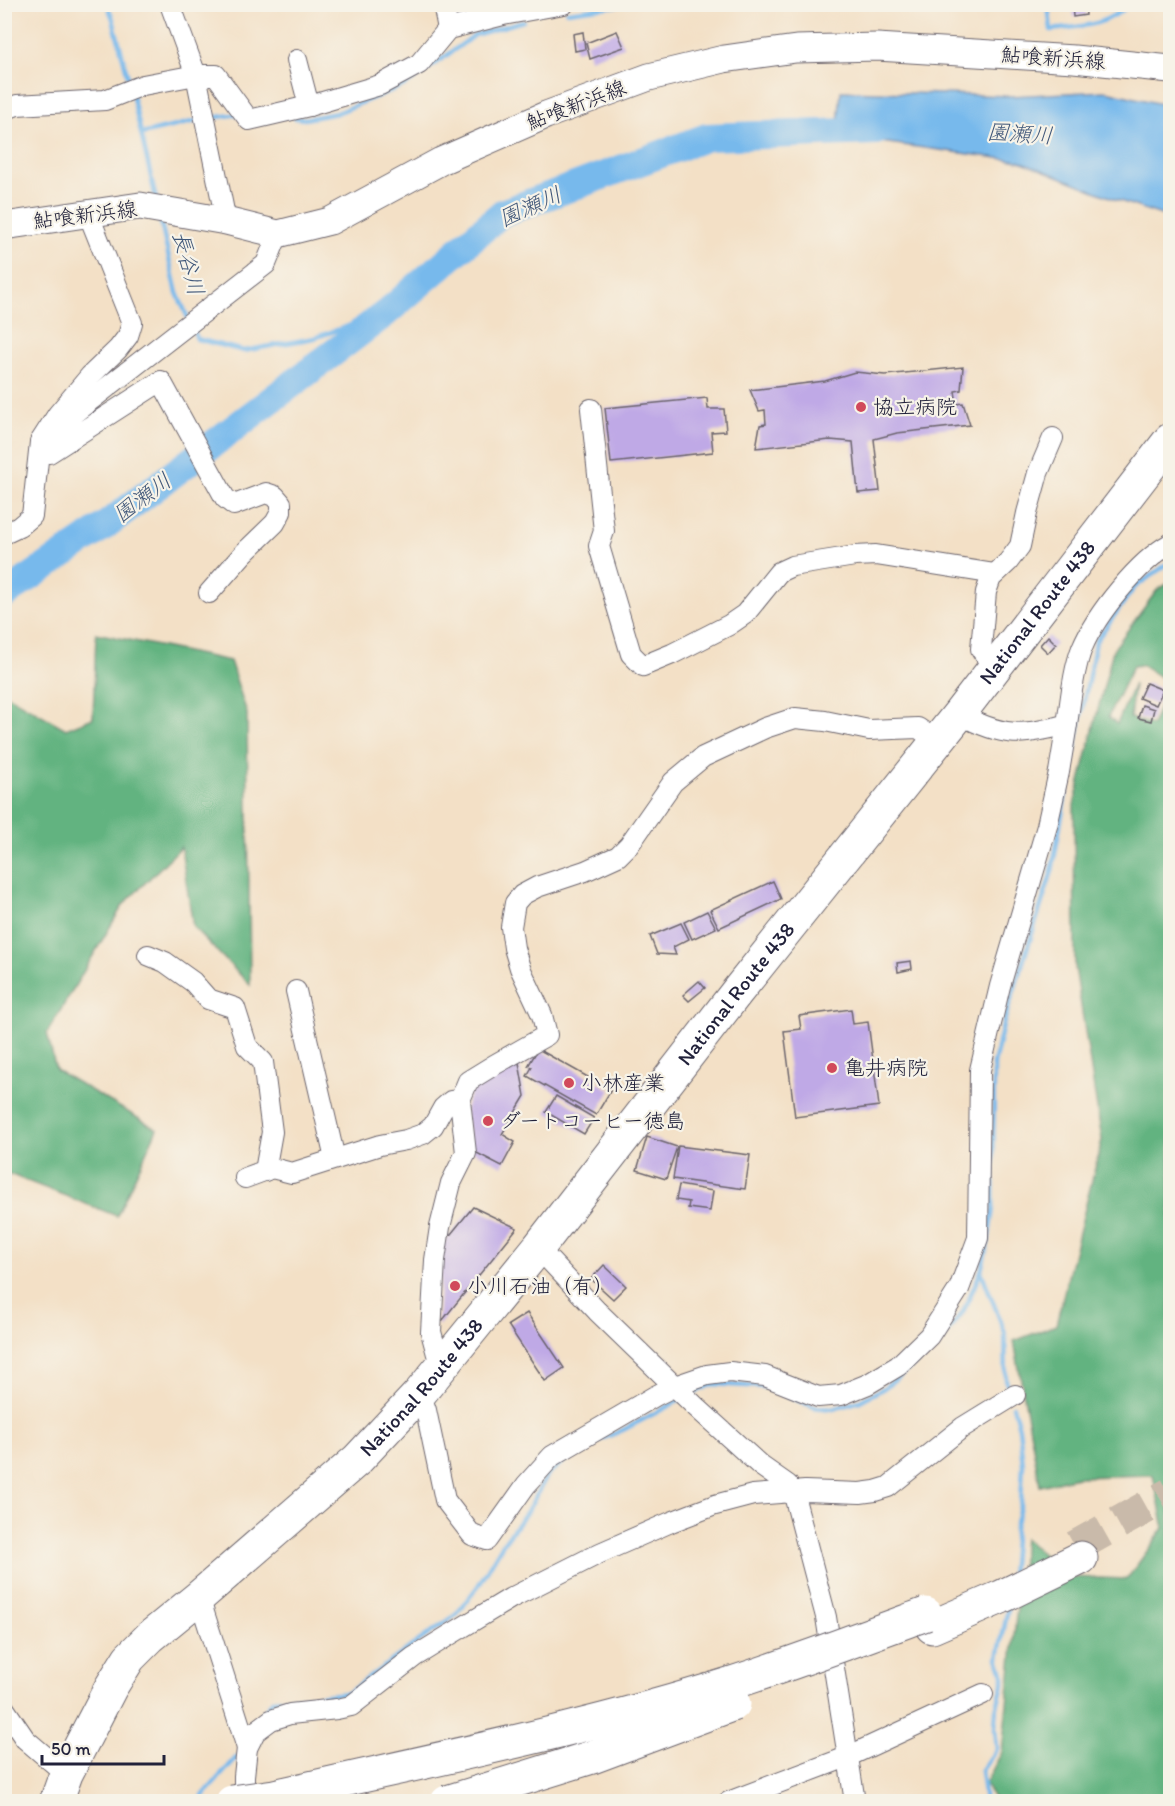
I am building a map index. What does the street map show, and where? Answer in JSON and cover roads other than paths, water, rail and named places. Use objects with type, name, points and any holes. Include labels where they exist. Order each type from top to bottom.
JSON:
[{"type":"highway","name":"National Route 438","points":[[61,1788],[111,1687],[129,1658],[150,1637],[357,1460],[420,1393],[538,1248],[736,993],[959,714],[1170,440]]},
{"type":"highway","points":[[447,1802],[592,1757],[792,1683],[929,1621],[971,1597],[1037,1573],[1078,1552]]},
{"type":"highway","points":[[240,1790],[274,1796],[556,1732],[729,1684],[929,1621]]},
{"type":"main road","name":"鮎喰新浜線","points":[[4,225],[140,206],[226,221],[278,234],[330,221],[441,161],[546,115],[649,77],[724,59],[796,49],[877,48],[1074,58],[1170,69]]},
{"type":"street","points":[[170,4],[196,75],[226,221]]},
{"type":"street","points":[[443,4],[448,29]]},
{"type":"street","points":[[4,110],[17,105],[105,100],[143,85],[196,75],[216,75],[249,120],[309,106],[380,85],[419,64],[448,29],[503,15],[564,4]]},
{"type":"street","points":[[297,60],[309,106]]},
{"type":"street","points":[[4,534],[19,527],[32,516],[40,442],[58,414],[90,376],[118,349],[128,336],[132,323],[88,213]]},
{"type":"street","points":[[40,442],[56,427],[266,264],[278,234]]},
{"type":"street","points":[[40,442],[49,453],[161,381],[225,498],[234,505],[266,493],[275,496],[281,503],[281,512],[275,523],[244,553],[209,593]]},
{"type":"street","points":[[591,409],[604,531],[599,546],[631,654],[642,666],[672,654],[729,625],[744,614],[779,572],[792,566],[855,555],[876,555],[995,574]]},
{"type":"street","points":[[994,669],[981,649],[986,592],[991,578],[1008,562],[1020,546],[1038,473],[1053,438]]},
{"type":"street","points":[[420,1393],[426,1410],[445,1500],[472,1535],[487,1540],[526,1485],[552,1456],[675,1386],[707,1375],[730,1372],[765,1376],[818,1398],[841,1395],[867,1384],[898,1366],[929,1336],[959,1289],[978,1238],[980,1071],[1000,986],[1047,826],[1082,648],[1110,600],[1160,550],[1170,544]]},
{"type":"street","points":[[959,714],[1000,732],[1018,734],[1041,732],[1067,724]]},
{"type":"street","points":[[444,1363],[437,1354],[431,1332],[435,1260],[440,1227],[451,1183],[466,1153],[460,1100],[468,1081],[547,1035],[542,1015],[520,968],[514,948],[511,927],[516,903],[522,895],[618,856],[629,845],[673,782],[703,757],[765,728],[795,718],[825,721],[869,730],[918,728],[937,741]]},
{"type":"street","points":[[148,955],[165,962],[193,982],[208,999],[235,1008],[247,1046],[263,1062],[272,1132],[265,1171]]},
{"type":"street","points":[[296,991],[335,1159]]},
{"type":"street","points":[[245,1178],[272,1168],[292,1173],[423,1134],[432,1126],[443,1108],[451,1101],[460,1100]]},
{"type":"street","points":[[538,1248],[597,1311],[696,1407],[760,1467],[788,1485],[795,1499],[826,1617],[855,1802]]},
{"type":"street","points":[[240,1790],[247,1748],[255,1732],[271,1720],[290,1714],[351,1706],[414,1657],[511,1598],[600,1553],[715,1505],[753,1495],[791,1492],[860,1493],[888,1487],[954,1433],[1015,1395]]},
{"type":"street","points":[[199,1597],[247,1748]]},
{"type":"street","points":[[728,1802],[847,1757],[983,1694]]},
{"type":"street","points":[[4,1708],[61,1788]]},
{"type":"water","points":[[841,91],[1011,96],[1106,91],[1170,106],[1170,218],[1117,200],[1020,161],[837,136]]},
{"type":"waterway","name":"長谷川","points":[[107,4],[130,85]]},
{"type":"waterway","points":[[567,12],[630,4]]},
{"type":"waterway","points":[[1048,4],[1051,30],[1093,24],[1111,17],[1130,4]]},
{"type":"waterway","points":[[295,118],[305,119],[337,113],[407,84],[475,35],[523,21]]},
{"type":"waterway","name":"長谷川","points":[[132,94],[156,199]]},
{"type":"waterway","points":[[211,118],[239,114]]},
{"type":"waterway","points":[[142,134],[200,120]]},
{"type":"waterway","name":"園瀬川","points":[[4,595],[102,528],[386,313],[502,213],[707,137],[876,131]]},
{"type":"waterway","name":"長谷川","points":[[160,219],[177,293],[188,318]]},
{"type":"waterway","name":"長谷川","points":[[193,328],[197,339],[244,351],[314,338],[386,313]]},
{"type":"waterway","points":[[692,1394],[712,1384],[765,1387],[814,1407],[833,1409],[860,1401],[884,1388],[937,1346],[963,1312],[981,1271],[993,1208],[994,1064],[1003,1025],[1052,871],[1096,641],[1134,588],[1170,562]]},
{"type":"waterway","points":[[981,1271],[1005,1333],[1006,1380],[1009,1392]]},
{"type":"waterway","points":[[595,1442],[682,1399]]},
{"type":"waterway","points":[[1011,1577],[1015,1527],[1021,1502],[1023,1464],[1019,1428],[1013,1406]]},
{"type":"waterway","points":[[260,1717],[273,1700],[348,1693],[456,1615],[528,1510],[548,1474],[570,1456]]},
{"type":"waterway","points":[[985,1802],[981,1771],[997,1749],[996,1710],[1003,1684],[1003,1674],[998,1658],[1008,1609]]},
{"type":"waterway","points":[[201,1798],[236,1758]]},
{"type":"tunnel","points":[[1075,1547],[1170,1494]]},
{"type":"place","name":"協立病院","points":[[861,407]]},
{"type":"place","name":"亀井病院","points":[[832,1068]]},
{"type":"place","name":"小林産業","points":[[569,1083]]},
{"type":"place","name":"ダートコーヒー徳島","points":[[488,1121]]},
{"type":"place","name":"小川石油（有）","points":[[455,1286]]}]
